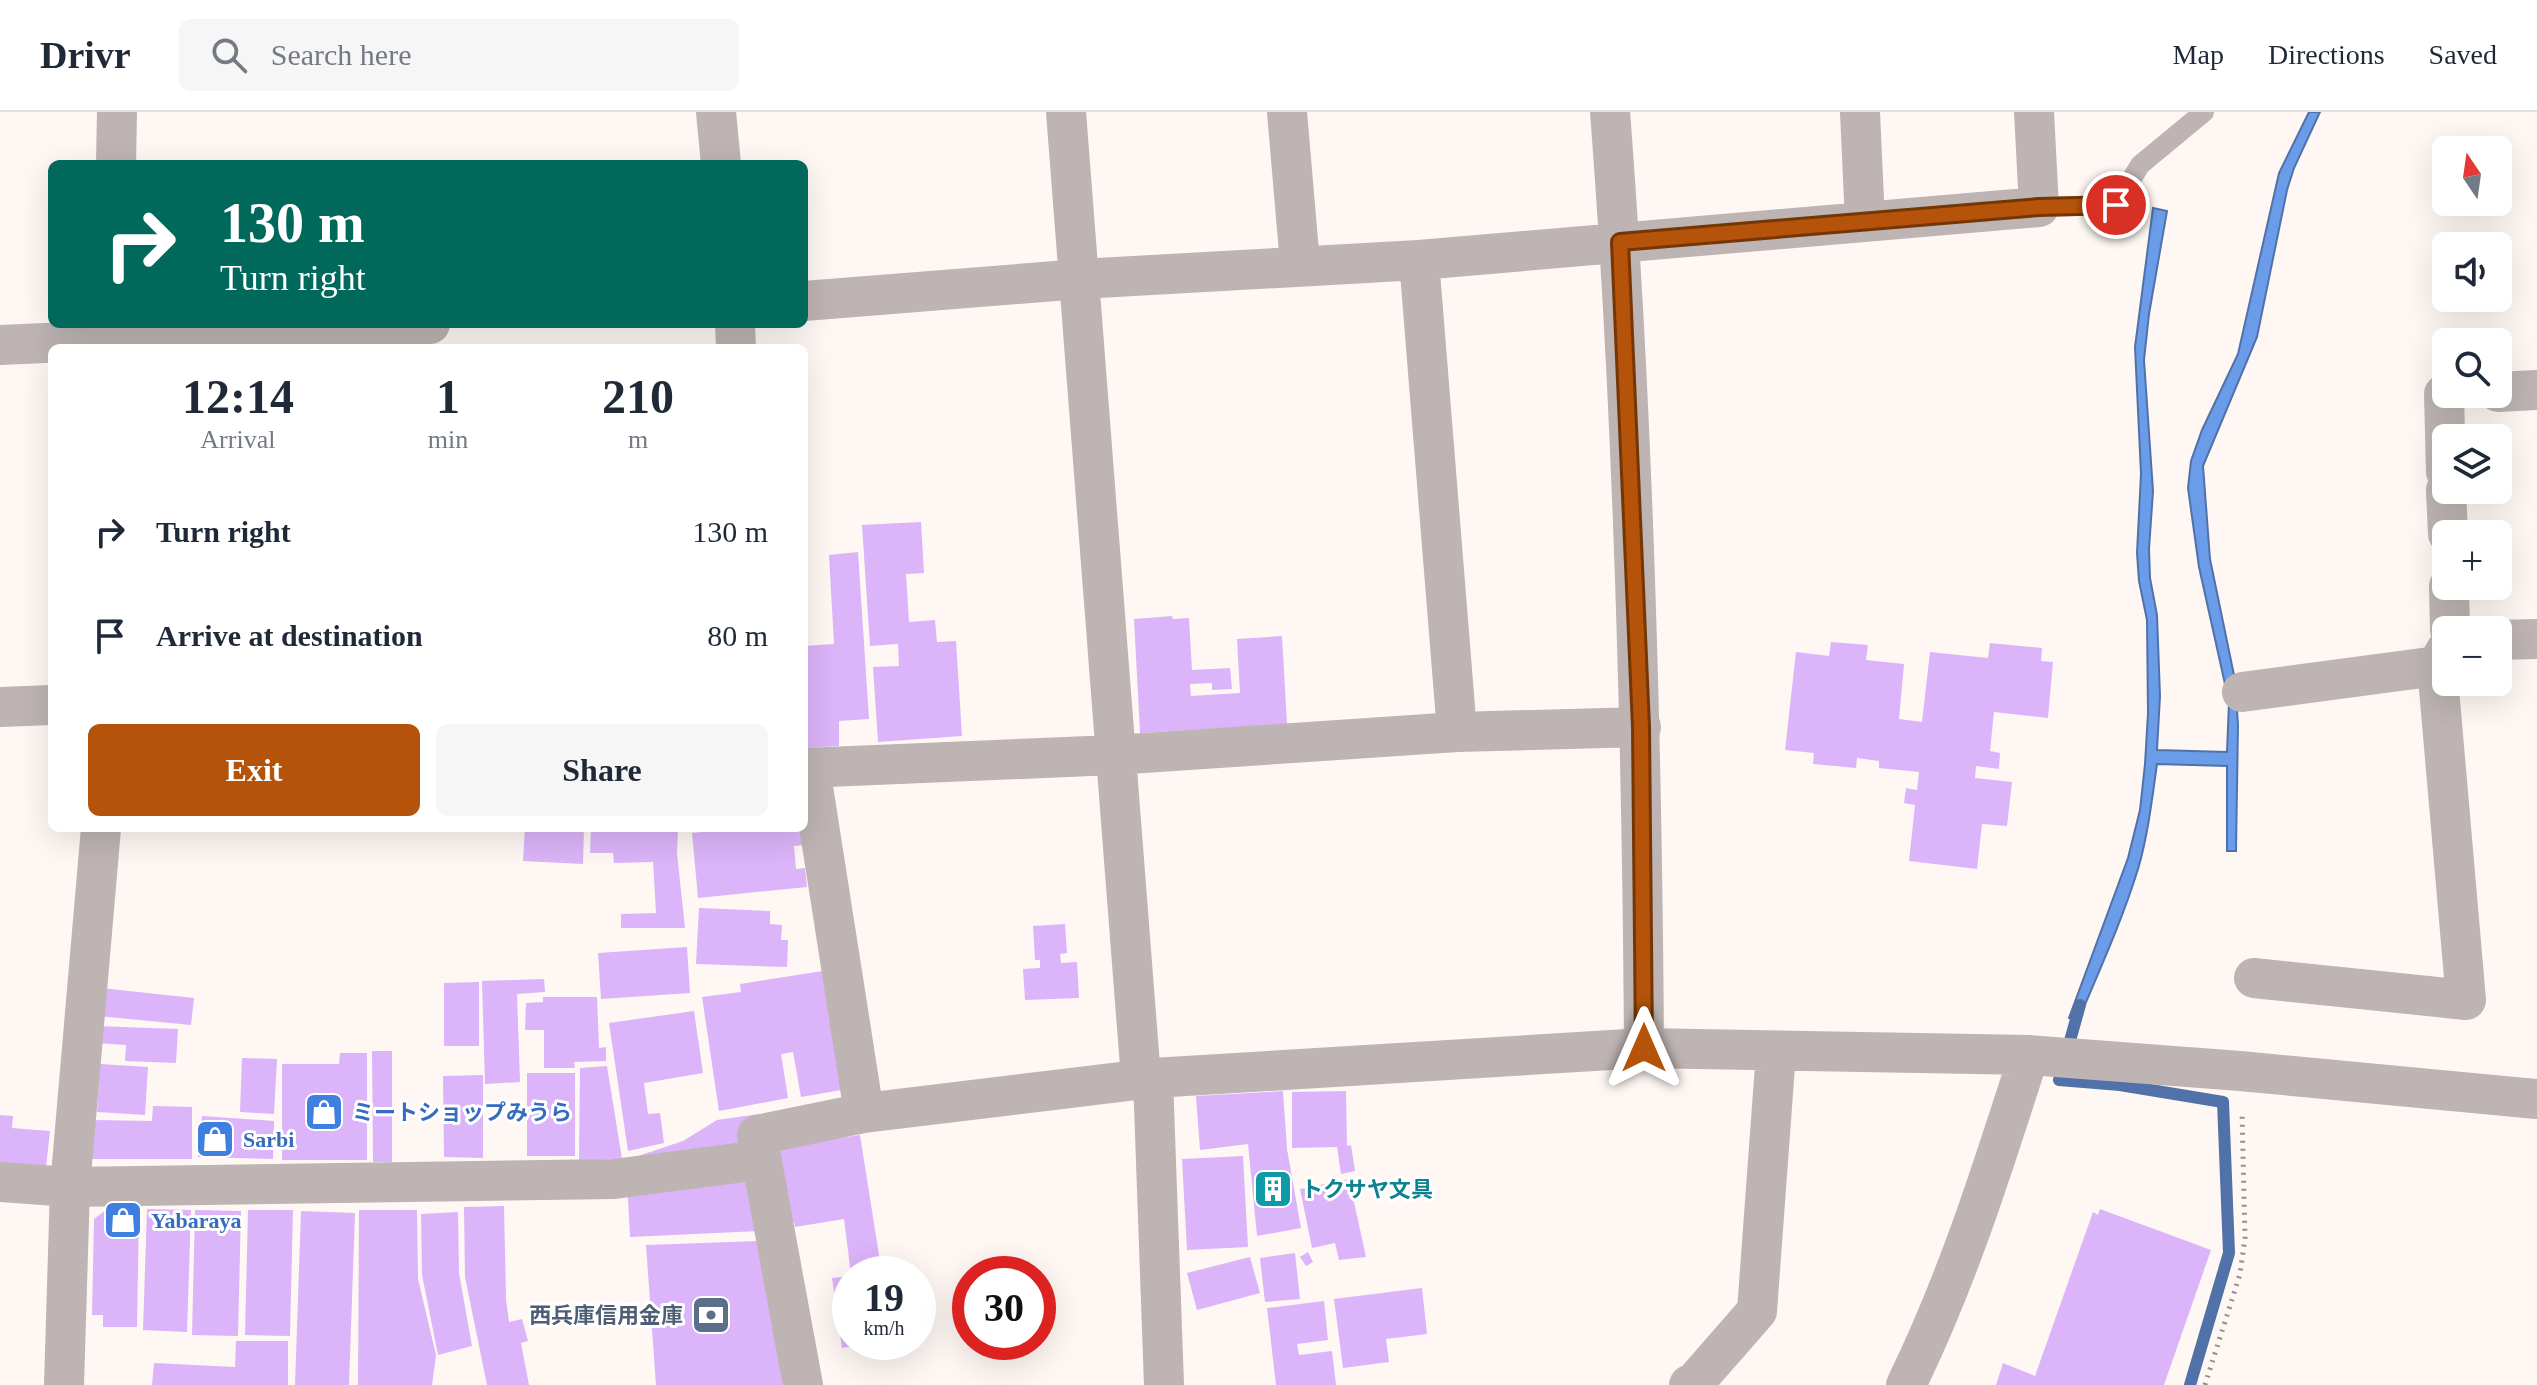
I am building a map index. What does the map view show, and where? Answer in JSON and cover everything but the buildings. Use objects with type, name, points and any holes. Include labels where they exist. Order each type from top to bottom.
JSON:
[{"type":"street","points":[[116,160],[117,112]]},
{"type":"street","points":[[716,112],[721,160]]},
{"type":"street","points":[[1066,112],[1114,755],[1147,1079],[1164,1385]]},
{"type":"street","points":[[1287,112],[1300,264]]},
{"type":"street","points":[[1610,112],[1620,242],[1641,727],[1644,1048]]},
{"type":"street","points":[[1860,112],[1865,222]]},
{"type":"street","points":[[808,301],[1300,264],[1419,260],[2039,207],[2034,112]]},
{"type":"street","points":[[1419,260],[1457,732]]},
{"type":"street","points":[[0,345],[185,332],[308,328]]},
{"type":"street","points":[[2512,391],[2537,390]]},
{"type":"street","points":[[2512,640],[2537,639]]},
{"type":"street","points":[[2242,692],[2432,651]]},
{"type":"street","points":[[2254,978],[2466,1000],[2447,696]]},
{"type":"street","points":[[0,707],[48,705]]},
{"type":"street","points":[[808,768],[1114,755],[1457,732],[1641,727]]},
{"type":"street","points":[[808,774],[864,1113]]},
{"type":"street","points":[[64,1385],[70,1187],[101,832]]},
{"type":"street","points":[[803,1385],[757,1135],[864,1113],[1147,1079],[1644,1048],[2029,1055],[2537,1099]]},
{"type":"street","points":[[1689,1385],[1757,1311],[1776,1052]]},
{"type":"street","points":[[1906,1385],[1927,1343],[1978,1214],[2029,1055]]},
{"type":"street","points":[[0,1182],[70,1187],[614,1179],[760,1160]]},
{"type":"lane","points":[[2039,207],[2116,205],[2140,165],[2204,112]]},
{"type":"path","points":[[2205,1385],[2240,1274],[2245,1238],[2240,1071]]},
{"type":"water","points":[[2309,112],[2320,112],[2287,190],[2257,337],[2203,466],[2210,559],[2235,680],[2238,725],[2236,851],[2227,851],[2227,766],[2157,764],[2138,869],[2118,927],[2078,1021],[2069,1018],[2128,858],[2140,810],[2145,764],[2147,620],[2137,553],[2141,474],[2135,347],[2153,208],[2167,211],[2144,360],[2153,491],[2150,578],[2157,615],[2160,696],[2157,750],[2227,752],[2229,702],[2199,567],[2188,488],[2191,461],[2238,354],[2279,173]]},
{"type":"waterway","points":[[2080,1005],[2059,1080],[2120,1085],[2223,1102],[2229,1253],[2190,1385]]},
{"type":"place","name":"ミートショップみうら","points":[[324,1112]]},
{"type":"place","name":"Sarbi","points":[[215,1139]]},
{"type":"place","name":"トクサヤ文具","points":[[1273,1189]]},
{"type":"place","name":"Yabaraya","points":[[123,1220]]},
{"type":"place","name":"西兵庫信用金庫","points":[[711,1315]]},
{"type":"route","points":[[1644,1048],[1641,727],[1620,242],[2039,207],[2116,205]]}]
